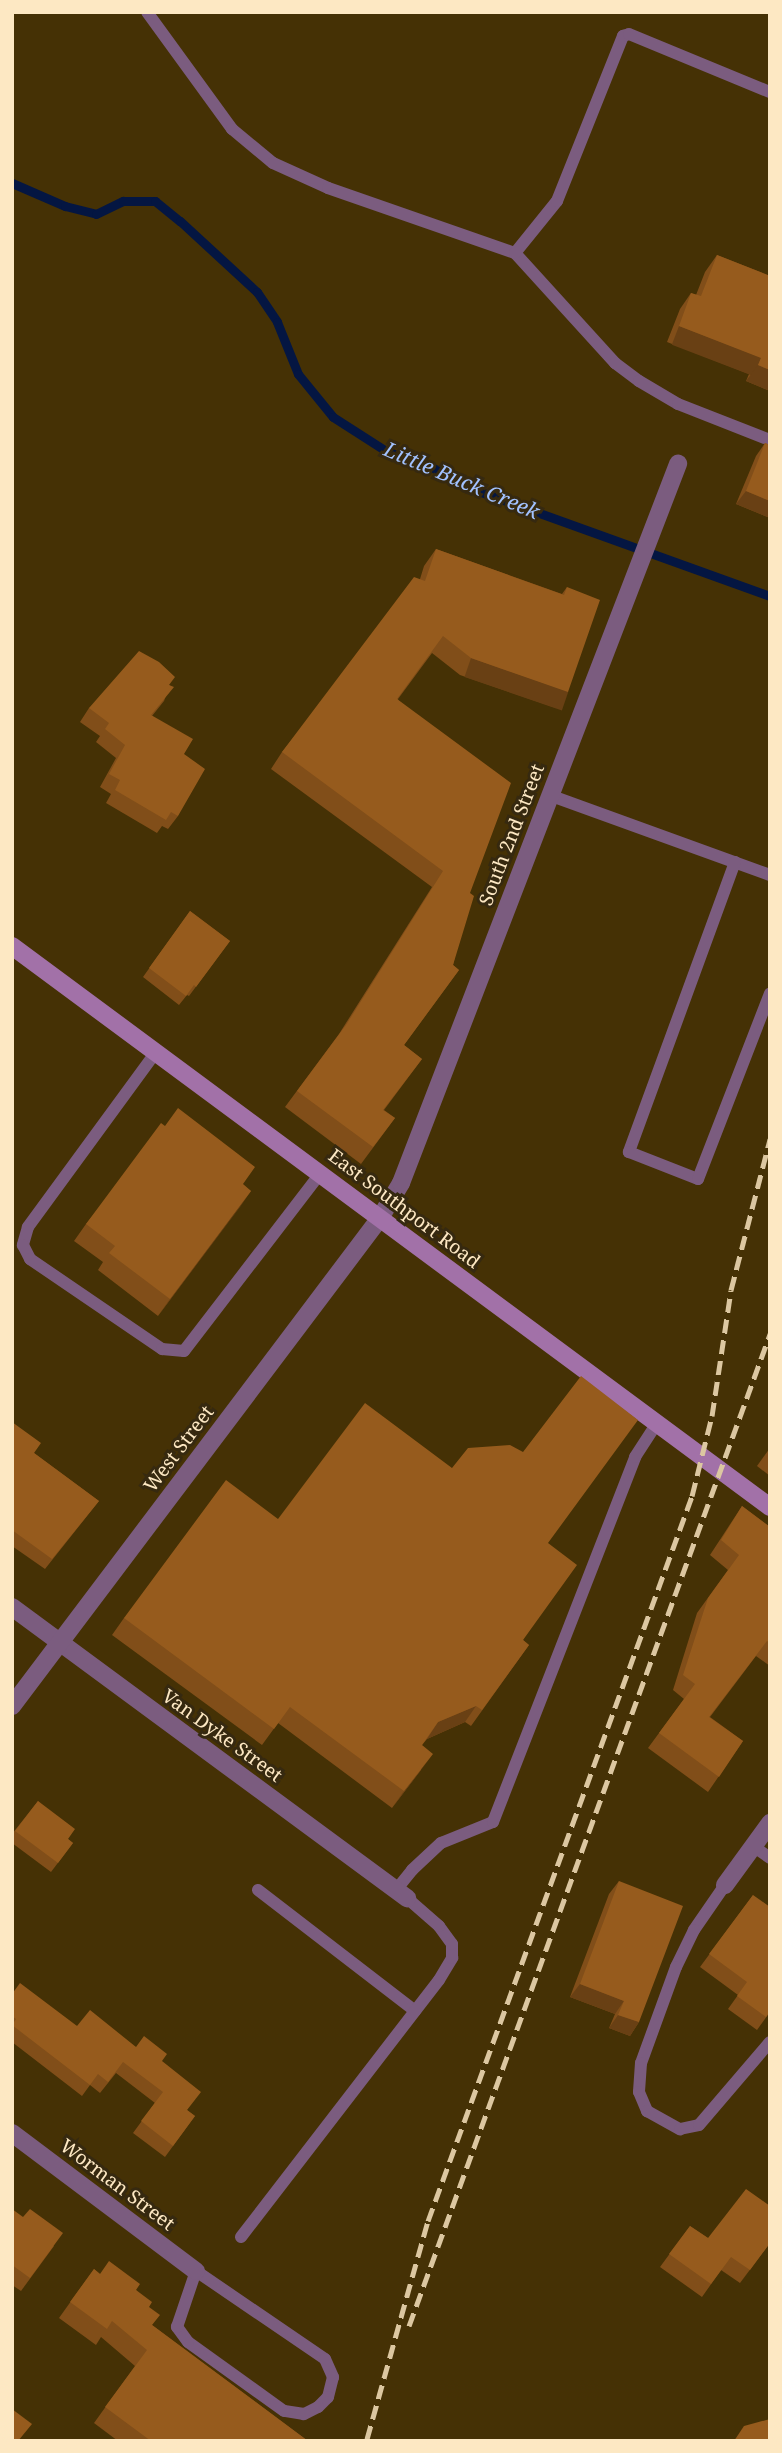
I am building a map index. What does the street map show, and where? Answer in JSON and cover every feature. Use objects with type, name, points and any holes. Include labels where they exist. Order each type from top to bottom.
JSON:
[{"type":"main road","name":"East Southport Road","points":[[12,946],[770,1507]]},
{"type":"street","name":"South 2nd Street","points":[[380,1218],[401,1182],[678,464]]},
{"type":"street","name":"West Street","points":[[12,1706],[380,1218]]},
{"type":"street","name":"Van Dyke Street","points":[[12,1607],[402,1894]]},
{"type":"street","points":[[725,1885],[770,1823]]},
{"type":"street","name":"Worman Street","points":[[12,2133],[196,2271]]},
{"type":"lane","points":[[147,12],[232,130],[273,163],[328,188],[514,253],[615,363],[639,382],[678,404],[770,440]]},
{"type":"lane","points":[[514,253],[557,201],[623,36],[629,34],[770,92]]},
{"type":"lane","points":[[550,795],[770,875]]},
{"type":"lane","points":[[735,862],[629,1152],[698,1180],[770,993]]},
{"type":"lane","points":[[156,1052],[28,1227],[23,1245],[30,1259],[162,1349],[184,1351],[320,1174]]},
{"type":"lane","points":[[241,2237],[415,2011],[452,1958],[452,1944],[439,1926],[402,1894],[412,1870],[441,1843],[492,1822],[635,1457],[657,1423]]},
{"type":"lane","points":[[753,1846],[770,1858]]},
{"type":"lane","points":[[725,1885],[694,1930],[676,1967],[645,2053],[639,2092],[647,2111],[680,2129],[699,2126],[770,2042]]},
{"type":"lane","points":[[258,1890],[415,2011]]},
{"type":"lane","points":[[196,2271],[325,2359],[333,2377],[328,2397],[318,2407],[304,2414],[284,2411],[188,2342],[177,2327],[196,2271]]},
{"type":"building","points":[[717,255],[770,276],[770,370],[758,365],[761,358],[679,326],[691,293],[701,296]]},
{"type":"building","points":[[765,443],[770,445],[770,501],[746,491]]},
{"type":"building","points":[[436,549],[564,595],[567,587],[600,600],[568,692],[471,658],[443,636],[397,699],[511,783],[470,893],[474,896],[453,965],[459,970],[404,1045],[422,1059],[383,1110],[395,1118],[373,1147],[297,1091],[346,1025],[443,871],[282,752],[414,577],[425,581]]},
{"type":"building","points":[[139,651],[159,662],[175,677],[169,685],[174,687],[151,715],[193,739],[184,754],[205,769],[178,816],[171,812],[166,820],[115,790],[120,780],[109,774],[125,745],[105,729],[109,723],[89,708]]},
{"type":"building","points":[[190,911],[230,941],[196,987],[194,985],[186,996],[149,968]]},
{"type":"building","points":[[178,1108],[255,1167],[243,1184],[251,1191],[170,1299],[109,1253],[115,1246],[86,1224],[161,1123],[165,1126]]},
{"type":"building","points":[[581,1376],[638,1420],[548,1543],[577,1565],[523,1640],[529,1645],[482,1710],[476,1706],[438,1722],[422,1745],[433,1754],[404,1791],[290,1707],[274,1729],[124,1618],[226,1480],[278,1519],[365,1403],[452,1468],[468,1448],[510,1445],[523,1452]]},
{"type":"building","points":[[12,1422],[41,1443],[34,1453],[99,1501],[52,1559],[12,1530]]},
{"type":"building","points":[[742,1506],[770,1527],[770,1643],[767,1641],[709,1717],[743,1741],[719,1777],[659,1733],[695,1684],[683,1675],[708,1598],[739,1555],[721,1540]]},
{"type":"building","points":[[38,1801],[75,1829],[68,1839],[73,1843],[58,1863],[15,1831]]},
{"type":"building","points":[[619,1881],[683,1906],[639,2022],[618,2015],[624,2001],[580,1984]]},
{"type":"building","points":[[753,1895],[770,1907],[770,2011],[766,2017],[737,1996],[747,1982],[709,1954]]},
{"type":"building","points":[[20,1983],[77,2026],[90,2010],[136,2047],[144,2036],[167,2054],[162,2061],[201,2092],[187,2110],[195,2116],[173,2146],[141,2121],[163,2092],[123,2062],[108,2082],[98,2074],[90,2085],[12,2025],[16,2019],[12,2016],[12,1994]]},
{"type":"building","points":[[746,2189],[770,2206],[770,2243],[750,2270],[731,2257],[711,2284],[669,2254],[690,2226],[708,2238]]},
{"type":"building","points":[[12,2209],[23,2217],[30,2209],[63,2233],[30,2278],[12,2265]]},
{"type":"building","points":[[109,2261],[140,2284],[136,2290],[152,2302],[149,2307],[160,2315],[152,2325],[308,2441],[151,2441],[105,2407],[147,2350],[112,2321],[107,2329],[70,2302],[94,2269],[100,2274]]},
{"type":"building","points":[[12,2409],[32,2424],[18,2441],[12,2441]]},
{"type":"building","points":[[770,2419],[770,2441],[734,2441],[744,2426]]},
{"type":"waterway","name":"Little Buck Creek","points":[[12,183],[65,206],[96,214],[123,201],[155,201],[257,292],[277,322],[298,374],[333,417],[386,451],[427,465],[481,492],[770,596]]},
{"type":"railway","points":[[367,2439],[428,2221],[692,1496],[712,1416],[731,1290],[770,1139]]},
{"type":"railway","points":[[409,2326],[770,1334]]}]
